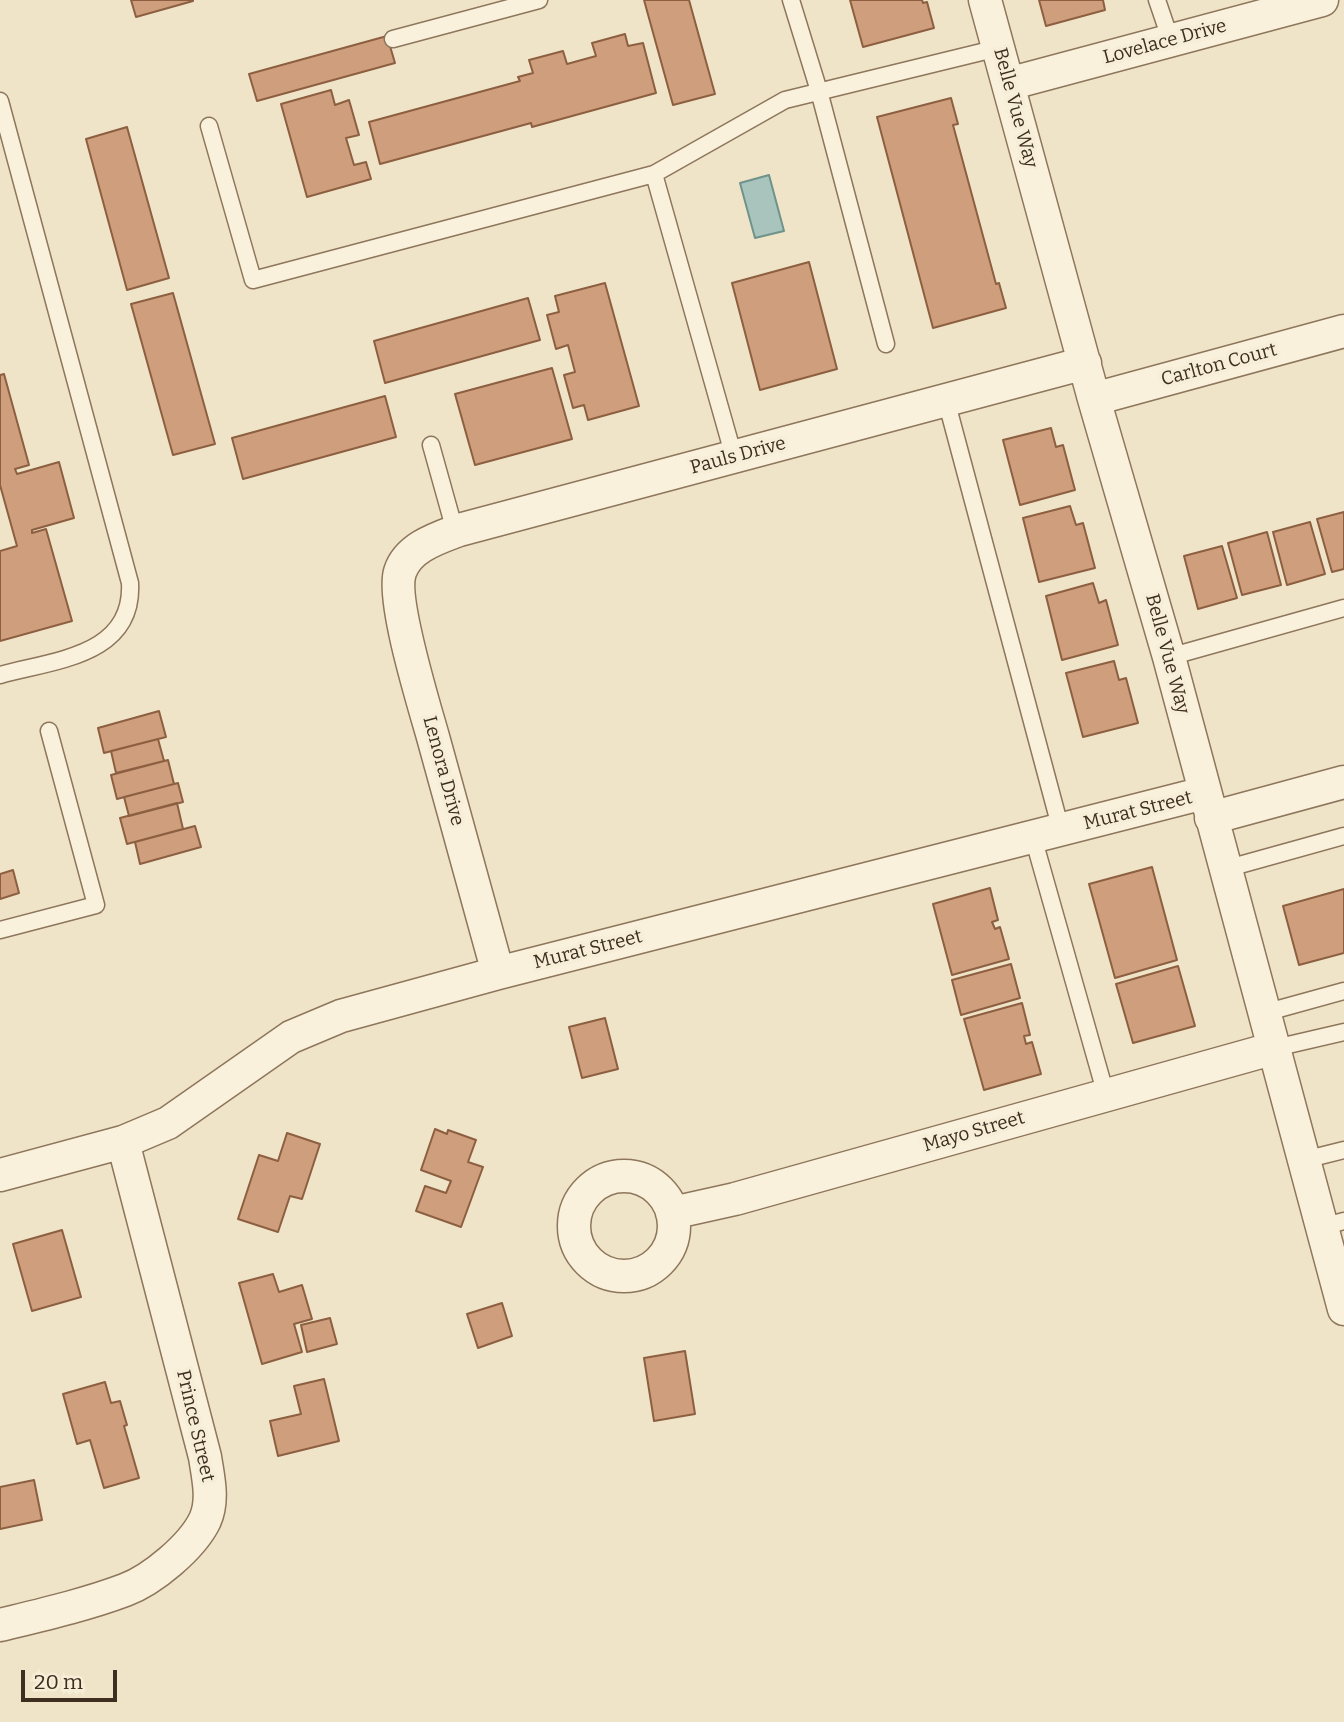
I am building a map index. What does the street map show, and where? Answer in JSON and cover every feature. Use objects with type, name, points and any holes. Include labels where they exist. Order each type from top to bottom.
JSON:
[{"type":"street","name":"Belle Vue Way","points":[[985,0],[1094,399],[1169,657],[1304,1160],[1333,1224],[1344,1309]]},
{"type":"street","name":"Lovelace Drive","points":[[1008,84],[1322,0]]},
{"type":"street","name":"Carlton Court","points":[[1094,399],[1344,331]]},
{"type":"street","name":"Pauls Drive","points":[[401,568],[412,554],[427,543],[455,531],[1085,363]]},
{"type":"street","name":"Lenora Drive","points":[[401,568],[397,584],[413,664],[498,973]]},
{"type":"street","name":"Murat Street","points":[[0,1175],[123,1142],[168,1123],[291,1037],[341,1016],[498,973],[1047,834],[1344,782]]},
{"type":"street","name":"Mayo Street","points":[[672,1213],[735,1199],[1275,1048]]},
{"type":"street","name":"Prince Street","points":[[0,1625],[127,1590],[162,1569],[190,1542],[205,1520],[211,1494],[205,1457],[123,1142]]},
{"type":"lane","points":[[393,39],[539,0]]},
{"type":"lane","points":[[791,0],[819,91],[886,344]]},
{"type":"lane","points":[[1157,0],[1171,41]]},
{"type":"lane","points":[[209,126],[253,280],[654,174],[785,100],[998,48]]},
{"type":"lane","points":[[0,101],[130,583],[131,601],[125,619],[92,650],[0,675]]},
{"type":"lane","points":[[654,174],[734,457]]},
{"type":"lane","points":[[946,400],[1106,1095]]},
{"type":"lane","points":[[431,445],[455,531]]},
{"type":"lane","points":[[1169,657],[1344,608]]},
{"type":"lane","points":[[0,930],[96,905],[49,731]]},
{"type":"lane","points":[[1225,869],[1344,836]]},
{"type":"lane","points":[[1264,1013],[1344,991]]},
{"type":"lane","points":[[1275,1048],[1344,1032]]},
{"type":"lane","points":[[1304,1160],[1344,1150]]},
{"type":"water","points":[[769,175],[784,231],[755,238],[740,183]]},
{"type":"building","points":[[131,0],[193,0],[193,1],[136,17]]},
{"type":"building","points":[[644,0],[689,0],[715,94],[673,105]]},
{"type":"building","points":[[850,0],[922,0],[923,3],[927,2],[934,28],[863,47]]},
{"type":"building","points":[[1039,0],[1103,0],[1105,10],[1046,26]]},
{"type":"building","points":[[625,34],[628,46],[643,43],[656,93],[380,164],[369,122],[520,81],[518,77],[533,73],[529,60],[563,51],[567,64],[596,56],[592,43]]},
{"type":"building","points":[[387,36],[395,63],[257,101],[249,74]]},
{"type":"building","points":[[331,90],[335,105],[349,100],[359,135],[346,138],[354,165],[366,162],[371,179],[307,197],[281,104]]},
{"type":"building","points":[[951,98],[958,124],[953,125],[996,284],[999,283],[1006,308],[933,328],[877,117]]},
{"type":"building","points":[[127,127],[169,278],[127,290],[86,139]]},
{"type":"building","points":[[809,262],[837,369],[760,390],[732,283]]},
{"type":"building","points":[[605,283],[639,406],[588,420],[584,405],[573,408],[564,375],[575,372],[568,345],[556,349],[547,315],[559,312],[555,296]]},
{"type":"building","points":[[173,293],[215,444],[173,455],[131,304]]},
{"type":"building","points":[[528,298],[540,340],[385,383],[374,341]]},
{"type":"building","points":[[552,368],[572,439],[475,465],[455,394]]},
{"type":"building","points":[[4,374],[29,465],[15,469],[17,474],[59,462],[74,518],[32,530],[32,533],[46,529],[72,621],[0,641],[0,551],[17,546],[0,485],[0,375]]},
{"type":"building","points":[[385,396],[396,437],[243,479],[232,438]]},
{"type":"building","points":[[1051,428],[1056,447],[1063,445],[1075,490],[1020,505],[1003,440]]},
{"type":"building","points":[[1070,506],[1076,525],[1083,523],[1095,568],[1039,582],[1023,518]]},
{"type":"building","points":[[1344,512],[1344,569],[1332,572],[1317,519]]},
{"type":"building","points":[[1310,522],[1325,574],[1287,585],[1273,532]]},
{"type":"building","points":[[1267,532],[1281,585],[1242,595],[1228,543]]},
{"type":"building","points":[[1222,546],[1237,598],[1198,609],[1184,556]]},
{"type":"building","points":[[1093,583],[1099,603],[1106,600],[1118,645],[1062,660],[1046,596]]},
{"type":"building","points":[[1114,661],[1119,680],[1126,678],[1138,723],[1083,737],[1066,673]]},
{"type":"building","points":[[159,711],[166,737],[104,753],[98,728]]},
{"type":"building","points":[[158,739],[164,761],[116,773],[111,751]]},
{"type":"building","points":[[168,760],[174,784],[117,799],[111,775]]},
{"type":"building","points":[[178,783],[183,802],[129,816],[124,797]]},
{"type":"building","points":[[177,803],[183,829],[127,844],[120,818]]},
{"type":"building","points":[[195,826],[201,847],[140,864],[135,842]]},
{"type":"building","points":[[1152,867],[1177,960],[1115,978],[1089,884]]},
{"type":"building","points":[[13,870],[19,893],[0,899],[0,874]]},
{"type":"building","points":[[990,888],[998,920],[992,922],[995,929],[1000,927],[1009,959],[952,975],[933,904]]},
{"type":"building","points":[[1344,889],[1344,953],[1299,965],[1283,906]]},
{"type":"building","points":[[1011,964],[1020,998],[961,1015],[952,980]]},
{"type":"building","points":[[1178,966],[1195,1026],[1133,1043],[1116,984]]},
{"type":"building","points":[[1022,1003],[1030,1035],[1024,1036],[1026,1044],[1032,1042],[1041,1074],[984,1090],[964,1019]]},
{"type":"building","points":[[605,1018],[618,1069],[582,1078],[569,1027]]},
{"type":"building","points":[[435,1129],[447,1134],[448,1130],[476,1140],[468,1162],[483,1167],[461,1227],[416,1211],[425,1186],[446,1193],[451,1181],[421,1170]]},
{"type":"building","points":[[287,1133],[320,1144],[302,1199],[290,1196],[278,1232],[238,1219],[259,1155],[278,1161]]},
{"type":"building","points":[[62,1230],[81,1297],[32,1311],[13,1244]]},
{"type":"building","points":[[273,1274],[279,1292],[302,1285],[312,1319],[294,1324],[302,1352],[262,1364],[239,1283]]},
{"type":"building","points":[[502,1303],[512,1336],[478,1348],[467,1314]]},
{"type":"building","points":[[330,1318],[337,1344],[307,1352],[301,1325]]},
{"type":"building","points":[[685,1351],[695,1414],[654,1421],[644,1358]]},
{"type":"building","points":[[324,1379],[339,1441],[278,1456],[270,1421],[301,1414],[294,1386]]},
{"type":"building","points":[[105,1382],[111,1403],[120,1401],[127,1425],[124,1426],[139,1478],[104,1488],[90,1440],[77,1444],[63,1394]]},
{"type":"building","points":[[34,1480],[42,1520],[0,1529],[0,1487]]}]
